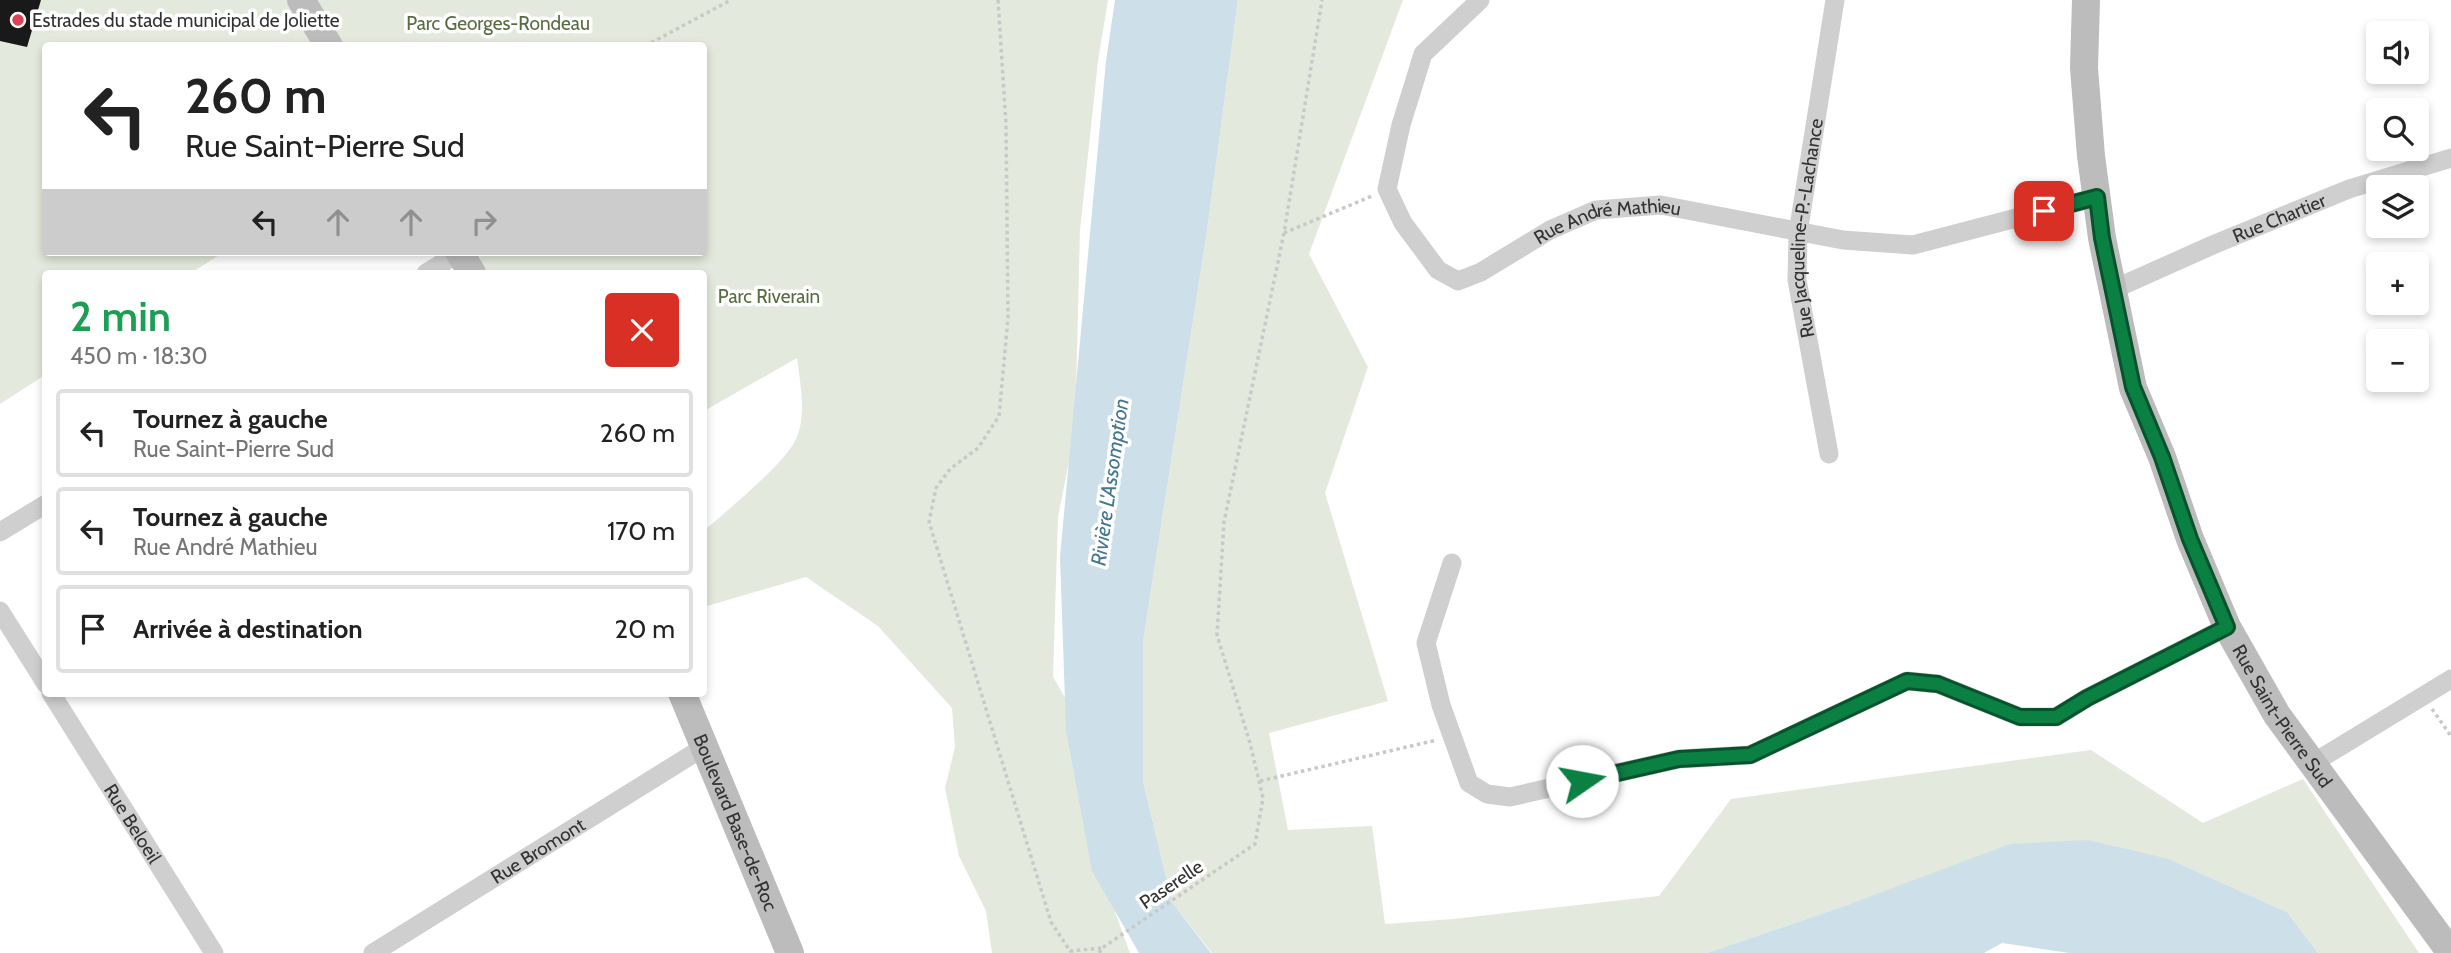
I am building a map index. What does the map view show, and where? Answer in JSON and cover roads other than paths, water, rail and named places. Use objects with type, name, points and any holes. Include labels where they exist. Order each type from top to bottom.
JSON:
[{"type":"street","points":[[301,0],[327,42]]},
{"type":"street","name":"Rue André Mathieu","points":[[1479,0],[1423,54],[1401,125],[1387,189],[1403,223],[1438,270],[1458,281],[1481,272],[1549,230],[1596,210],[1661,205],[1798,233],[1843,240],[1913,245],[2097,197]]},
{"type":"street","name":"Rue Jacqueline-P.-Lachance","points":[[1829,454],[1797,280],[1798,233],[1835,0]]},
{"type":"street","name":"Rue Saint-Pierre Sud","points":[[2086,0],[2084,68],[2097,197],[2112,290],[2133,387],[2162,457],[2190,539],[2227,627],[2277,715],[2451,953]]},
{"type":"street","name":"Rue Chartier","points":[[2112,290],[2349,189],[2451,158]]},
{"type":"street","points":[[434,270],[463,259]]},
{"type":"street","points":[[0,532],[42,506]]},
{"type":"street","points":[[1452,563],[1426,643],[1441,705],[1469,783],[1487,794],[1510,797],[1679,759],[1750,755],[1907,681],[1938,684],[2020,717],[2056,717],[2087,698],[2227,627]]},
{"type":"street","points":[[0,611],[42,678]]},
{"type":"street","points":[[2313,764],[2451,679]]},
{"type":"street","name":"Rue Beloeil","points":[[54,697],[214,953]]},
{"type":"street","name":"Boulevard Base-de-Roc","points":[[684,697],[790,953]]},
{"type":"street","name":"Rue Bromont","points":[[373,953],[704,747]]},
{"type":"water","name":"Rivière L'Assomption","points":[[1115,0],[1238,0],[1207,231],[1143,642],[1143,781],[1172,902],[1211,953],[1139,953],[1092,871],[1066,730],[1060,557],[1106,61]]},
{"type":"water","points":[[2088,840],[2169,859],[2287,912],[2318,953],[2069,953],[2002,943],[1984,953],[1707,953],[1850,904],[2010,844]]},
{"type":"place","name":"Estrades du stade municipal de Joliette","points":[[18,20]]},
{"type":"park label","name":"Parc Georges-Rondeau","points":[[498,23]]},
{"type":"park label","name":"Parc Riverain","points":[[769,296]]}]
